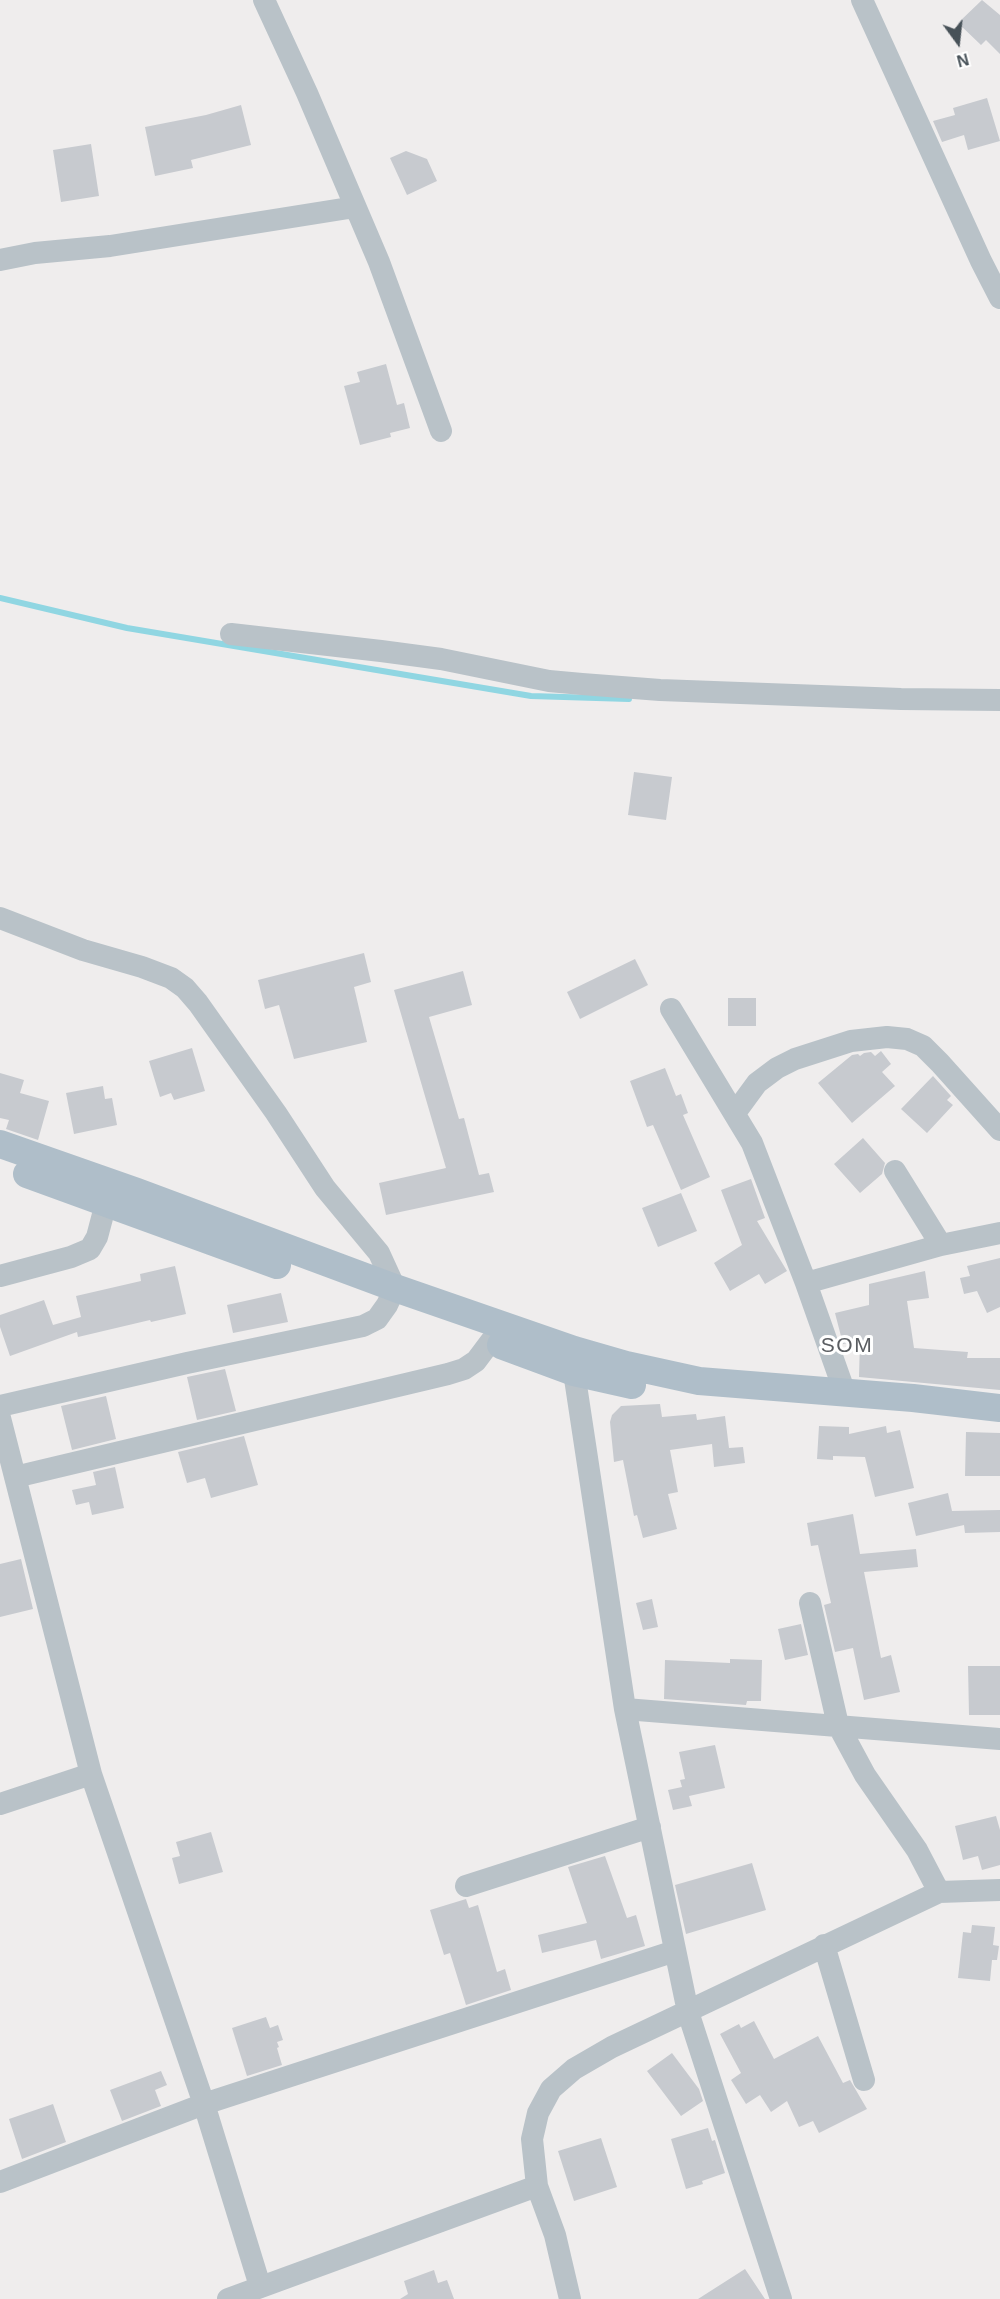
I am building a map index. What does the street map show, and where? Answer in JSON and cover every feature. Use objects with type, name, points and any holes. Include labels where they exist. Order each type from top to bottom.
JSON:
[{"type":"main road","points":[[0,1144],[137,1192],[491,1341],[574,1361],[626,1365],[699,1381],[1000,1408]]},
{"type":"main road","points":[[0,1164],[106,1203],[674,1394],[718,1401],[968,1421],[1000,1426]]},
{"type":"street","points":[[264,0],[307,93],[394,301],[441,431]]},
{"type":"street","points":[[862,0],[1000,298]]},
{"type":"street","points":[[0,260],[35,253],[121,244],[355,207]]},
{"type":"street","points":[[231,634],[421,657],[549,681],[582,684],[660,690],[1000,700]]},
{"type":"street","points":[[0,918],[83,950],[171,978],[185,988],[242,1065],[325,1188],[379,1253],[391,1297],[377,1319],[353,1329],[187,1363],[0,1406]]},
{"type":"street","points":[[671,1009],[752,1143],[845,1393]]},
{"type":"street","points":[[735,1113],[757,1083],[777,1068],[795,1059],[851,1041],[887,1037],[907,1040],[923,1046],[1000,1130]]},
{"type":"street","points":[[896,1171],[941,1245]]},
{"type":"street","points":[[0,1276],[71,1257],[90,1249],[97,1238],[106,1203]]},
{"type":"street","points":[[806,1283],[941,1245],[1000,1233]]},
{"type":"street","points":[[15,1478],[448,1374],[464,1369],[476,1361],[491,1341]]},
{"type":"street","points":[[574,1361],[625,1709],[688,2012],[781,2299]]},
{"type":"street","points":[[0,1418],[91,1774],[204,2104],[260,2286]]},
{"type":"street","points":[[810,1603],[838,1725],[865,1775],[916,1850],[939,1892]]},
{"type":"street","points":[[625,1709],[1000,1739]]},
{"type":"street","points":[[0,1804],[91,1774]]},
{"type":"street","points":[[466,1886],[650,1827]]},
{"type":"street","points":[[570,2299],[555,2235],[537,2186],[532,2139],[538,2113],[551,2089],[574,2069],[612,2047],[939,1892],[1000,1890]]},
{"type":"street","points":[[824,1945],[864,2080]]},
{"type":"street","points":[[0,2182],[204,2104],[675,1951]]},
{"type":"street","points":[[228,2299],[537,2186]]},
{"type":"building","points":[[982,0],[1000,15],[1000,54],[986,40],[981,45],[958,23]]},
{"type":"building","points":[[987,98],[1000,141],[968,150],[964,135],[942,142],[933,121],[955,115],[953,108]]},
{"type":"building","points":[[241,105],[251,145],[191,160],[193,168],[155,176],[145,127],[206,115]]},
{"type":"building","points":[[91,144],[99,196],[61,202],[53,150]]},
{"type":"building","points":[[406,151],[427,159],[437,181],[407,195],[390,158]]},
{"type":"building","points":[[386,364],[397,405],[404,403],[410,428],[390,433],[391,437],[360,445],[344,386],[360,382],[357,372]]},
{"type":"building","points":[[634,772],[672,777],[666,820],[628,815]]},
{"type":"building","points":[[364,953],[371,982],[354,987],[367,1042],[294,1059],[279,1005],[265,1009],[258,980]]},
{"type":"building","points":[[635,959],[648,985],[580,1019],[567,992]]},
{"type":"building","points":[[463,971],[472,1005],[429,1017],[459,1119],[464,1118],[479,1175],[489,1173],[494,1192],[386,1215],[379,1183],[446,1168],[394,990]]},
{"type":"building","points":[[728,998],[756,998],[756,1026],[728,1026]]},
{"type":"building","points":[[192,1048],[205,1091],[174,1100],[171,1093],[160,1097],[149,1061]]},
{"type":"building","points":[[881,1051],[891,1064],[882,1072],[895,1086],[852,1123],[818,1083],[852,1055],[860,1056],[871,1052],[875,1056]]},
{"type":"building","points":[[665,1068],[676,1096],[681,1094],[688,1113],[683,1115],[710,1177],[681,1190],[653,1125],[647,1127],[630,1081]]},
{"type":"building","points":[[0,1073],[24,1080],[20,1093],[49,1101],[38,1140],[6,1129],[9,1120],[0,1118]]},
{"type":"building","points":[[933,1076],[951,1096],[947,1100],[953,1105],[927,1133],[901,1109]]},
{"type":"building","points":[[103,1086],[105,1099],[112,1098],[117,1125],[74,1134],[66,1093]]},
{"type":"building","points":[[863,1138],[885,1163],[882,1174],[860,1193],[834,1164]]},
{"type":"building","points":[[751,1179],[765,1218],[757,1221],[787,1271],[765,1284],[759,1274],[730,1291],[714,1263],[742,1245],[721,1190]]},
{"type":"building","points":[[681,1193],[697,1231],[658,1247],[642,1208]]},
{"type":"building","points":[[1000,1258],[1000,1307],[987,1313],[977,1291],[964,1294],[960,1278],[970,1276],[967,1266]]},
{"type":"building","points":[[175,1266],[186,1314],[78,1337],[77,1332],[10,1356],[0,1327],[0,1315],[44,1300],[53,1325],[81,1317],[76,1296],[141,1281],[140,1274]]},
{"type":"building","points":[[925,1271],[929,1298],[907,1301],[914,1348],[968,1352],[967,1358],[1000,1358],[1000,1390],[859,1377],[860,1340],[843,1344],[835,1313],[869,1305],[869,1284]]},
{"type":"building","points":[[281,1293],[288,1322],[233,1333],[227,1305]]},
{"type":"building","points":[[225,1369],[236,1411],[197,1420],[187,1377]]},
{"type":"building","points":[[106,1396],[116,1439],[72,1450],[61,1406]]},
{"type":"building","points":[[660,1404],[662,1417],[696,1414],[697,1420],[725,1416],[729,1448],[743,1447],[745,1463],[714,1467],[712,1444],[670,1450],[678,1492],[668,1494],[677,1529],[643,1538],[637,1515],[634,1516],[623,1460],[614,1462],[610,1422],[612,1415],[621,1406]]},
{"type":"building","points":[[819,1426],[849,1427],[849,1434],[886,1426],[887,1433],[900,1430],[914,1488],[875,1497],[865,1457],[833,1456],[833,1460],[817,1459]]},
{"type":"building","points":[[966,1432],[1000,1433],[1000,1476],[965,1476]]},
{"type":"building","points":[[244,1436],[258,1485],[211,1498],[205,1478],[187,1483],[178,1452]]},
{"type":"building","points":[[115,1467],[124,1508],[92,1515],[89,1502],[76,1505],[72,1490],[96,1485],[93,1472]]},
{"type":"building","points":[[948,1493],[952,1511],[1000,1510],[1000,1532],[965,1533],[964,1525],[916,1536],[908,1503]]},
{"type":"building","points":[[853,1514],[860,1554],[916,1549],[918,1567],[864,1572],[881,1658],[891,1655],[900,1692],[864,1700],[853,1648],[835,1652],[824,1605],[831,1603],[818,1545],[811,1546],[807,1523]]},
{"type":"building","points":[[21,1559],[33,1609],[0,1617],[0,1564]]},
{"type":"building","points":[[652,1599],[658,1627],[643,1630],[636,1603]]},
{"type":"building","points":[[801,1624],[808,1655],[785,1660],[778,1629]]},
{"type":"building","points":[[730,1659],[762,1660],[761,1701],[747,1701],[746,1705],[664,1699],[665,1660],[730,1663]]},
{"type":"building","points":[[968,1666],[1000,1666],[1000,1715],[969,1715]]},
{"type":"building","points":[[715,1745],[725,1788],[689,1796],[692,1806],[673,1810],[668,1790],[682,1787],[680,1780],[685,1779],[679,1752]]},
{"type":"building","points":[[996,1816],[1000,1830],[1000,1865],[982,1870],[978,1856],[963,1860],[955,1826]]},
{"type":"building","points":[[211,1832],[223,1872],[179,1884],[172,1858],[180,1856],[176,1842]]},
{"type":"building","points":[[605,1856],[627,1918],[636,1915],[645,1946],[601,1959],[596,1940],[542,1953],[538,1935],[587,1923],[568,1867]]},
{"type":"building","points":[[752,1863],[766,1910],[686,1934],[675,1885]]},
{"type":"building","points":[[466,1899],[469,1908],[478,1905],[497,1972],[505,1969],[511,1990],[466,2005],[450,1953],[444,1955],[430,1910]]},
{"type":"building","points":[[972,1925],[995,1927],[993,1945],[999,1946],[997,1960],[992,1960],[990,1981],[958,1978],[963,1932],[971,1933]]},
{"type":"building","points":[[266,2017],[270,2028],[278,2025],[283,2040],[277,2042],[282,2065],[247,2076],[232,2028]]},
{"type":"building","points":[[754,2021],[774,2059],[818,2036],[843,2083],[850,2080],[867,2109],[819,2133],[813,2121],[799,2127],[787,2101],[771,2112],[760,2095],[746,2104],[731,2080],[741,2073],[720,2034],[739,2024],[741,2028]]},
{"type":"building","points":[[672,2053],[699,2089],[703,2101],[681,2116],[647,2071]]},
{"type":"building","points":[[161,2071],[167,2085],[155,2090],[161,2106],[122,2121],[110,2090]]},
{"type":"building","points":[[53,2104],[66,2142],[22,2159],[9,2119]]},
{"type":"building","points":[[708,2128],[712,2141],[715,2140],[725,2173],[702,2181],[703,2184],[686,2189],[671,2139]]},
{"type":"building","points":[[601,2138],[617,2187],[574,2201],[558,2151]]},
{"type":"building","points":[[745,2269],[765,2299],[698,2299]]},
{"type":"building","points":[[434,2270],[438,2283],[447,2280],[454,2299],[400,2299],[408,2294],[404,2281]]},
{"type":"waterway","points":[[0,598],[127,628],[531,696],[629,699]]},
{"type":"district","name":"SOM","points":[[847,1346]]}]
